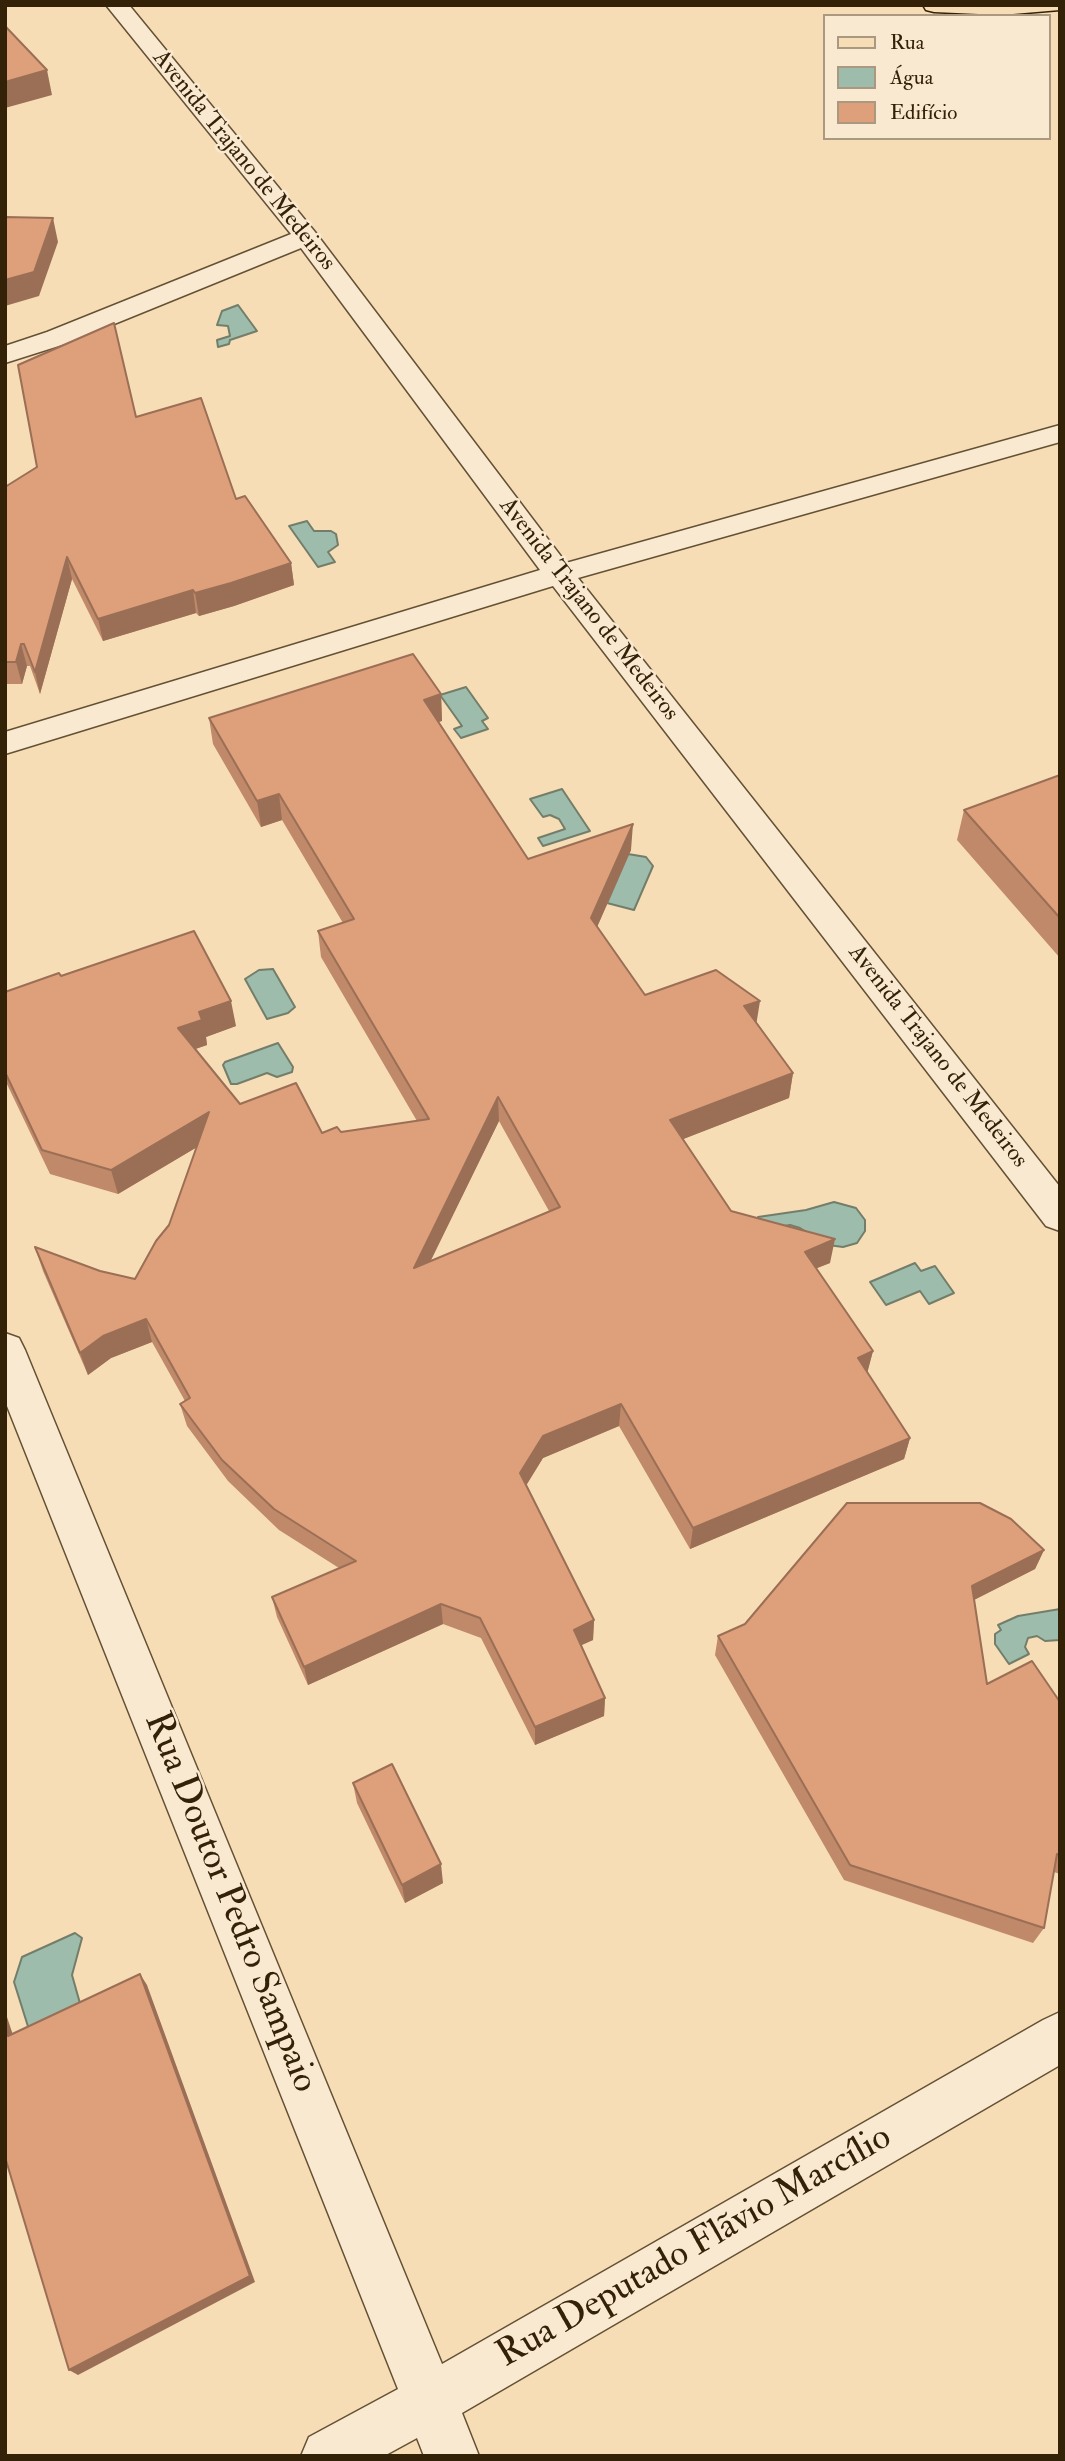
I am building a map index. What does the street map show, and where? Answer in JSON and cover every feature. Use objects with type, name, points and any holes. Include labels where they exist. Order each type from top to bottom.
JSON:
[{"type":"main road","points":[[934,5],[1002,8],[1055,5]]},
{"type":"street","name":"Avenida Trajano de Medeiros","points":[[117,5],[306,237],[559,574],[1060,1215]]},
{"type":"street","points":[[5,355],[68,333],[306,237]]},
{"type":"street","points":[[5,743],[559,574],[1060,433]]},
{"type":"street","name":"Rua Doutor Pedro Sampaio","points":[[5,1350],[452,2456]]},
{"type":"street","name":"Rua Deputado Flãvio Marcílio","points":[[328,2456],[430,2401],[1060,2037]]},
{"type":"water","points":[[238,305],[257,331],[218,347],[217,340],[230,336],[228,326],[217,325],[222,311]]},
{"type":"water","points":[[307,521],[314,531],[331,531],[336,534],[338,545],[328,552],[335,562],[318,567],[289,526]]},
{"type":"water","points":[[466,687],[488,718],[482,721],[488,729],[461,738],[454,729],[462,726],[440,695]]},
{"type":"water","points":[[562,789],[590,831],[543,846],[538,838],[565,829],[559,819],[550,815],[543,817],[530,799]]},
{"type":"water","points":[[628,854],[646,857],[653,866],[634,910],[607,903]]},
{"type":"water","points":[[273,969],[295,1007],[288,1013],[267,1019],[245,979],[259,970]]},
{"type":"water","points":[[278,1043],[293,1067],[292,1072],[277,1077],[267,1073],[231,1084],[223,1065],[225,1062]]},
{"type":"water","points":[[834,1202],[856,1208],[865,1220],[865,1231],[857,1243],[843,1247],[828,1245],[790,1225],[771,1228],[758,1217],[806,1210]]},
{"type":"water","points":[[915,1263],[921,1271],[935,1266],[954,1293],[929,1304],[920,1291],[886,1305],[870,1282]]},
{"type":"water","points":[[1060,1609],[1060,1640],[1045,1641],[1037,1636],[1028,1638],[1025,1647],[1029,1654],[1009,1664],[995,1644],[995,1634],[1001,1630],[998,1625],[1018,1616]]},
{"type":"water","points":[[75,1933],[82,1938],[72,1975],[83,2014],[42,2071],[14,1982],[22,1957]]},
{"type":"building","points":[[5,26],[47,70],[5,82]]},
{"type":"building","points":[[5,217],[53,218],[34,272],[5,280]]},
{"type":"building","points":[[114,323],[136,417],[201,398],[236,499],[245,496],[291,563],[231,583],[195,593],[193,590],[98,619],[67,557],[35,672],[24,644],[21,644],[16,662],[5,662],[5,487],[37,467],[18,365]]},
{"type":"building","points":[[413,654],[441,694],[424,700],[528,859],[633,824],[591,918],[645,995],[716,970],[760,1001],[744,1006],[793,1073],[670,1120],[731,1211],[835,1239],[805,1252],[873,1351],[858,1358],[910,1438],[693,1528],[621,1404],[543,1436],[520,1473],[594,1620],[574,1630],[605,1698],[535,1727],[480,1618],[441,1604],[304,1667],[272,1597],[356,1561],[274,1509],[222,1460],[180,1404],[190,1398],[146,1319],[103,1336],[80,1353],[35,1247],[100,1271],[135,1279],[156,1241],[169,1225],[209,1112],[111,1170],[42,1150],[5,1072],[5,992],[59,973],[61,976],[194,931],[231,1001],[199,1012],[202,1020],[178,1028],[240,1104],[296,1083],[322,1133],[337,1127],[341,1132],[429,1119],[318,931],[354,919],[279,794],[257,801],[209,718]],"holes":[[[498,1097],[560,1207],[414,1268]]]},
{"type":"building","points":[[1060,775],[1060,918],[964,810]]},
{"type":"building","points":[[847,1503],[980,1503],[1011,1519],[1044,1550],[972,1586],[987,1684],[1032,1661],[1060,1702],[1060,1855],[1057,1854],[1044,1928],[850,1865],[718,1636],[745,1624]]},
{"type":"building","points":[[392,1764],[441,1864],[402,1885],[353,1783]]},
{"type":"building","points":[[140,1974],[250,2276],[69,2370],[5,2157],[5,2029],[8,2036]]}]
